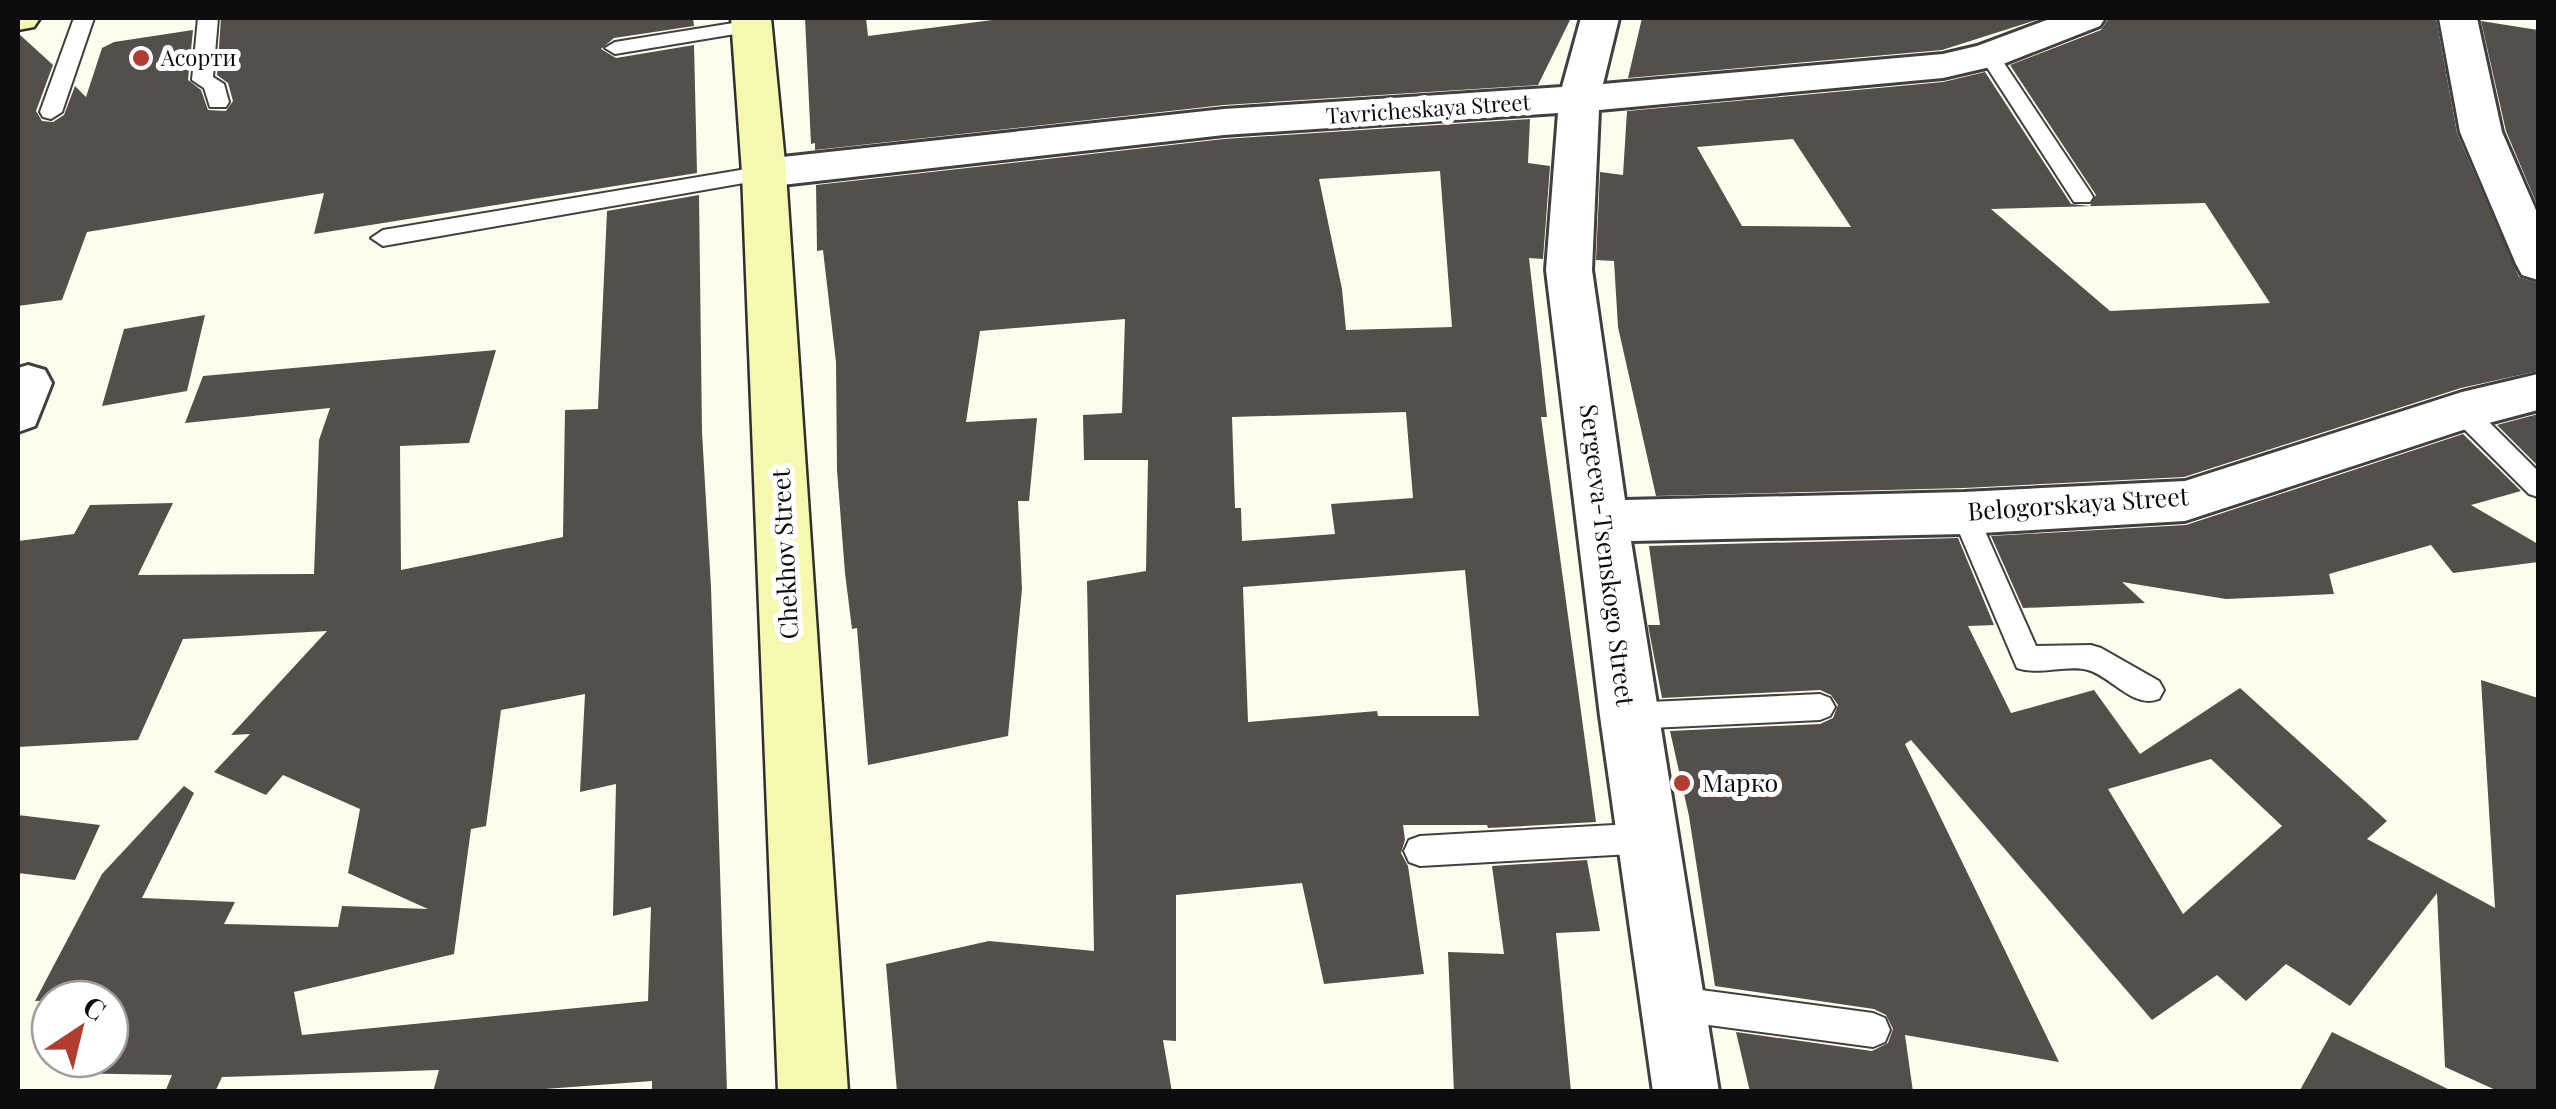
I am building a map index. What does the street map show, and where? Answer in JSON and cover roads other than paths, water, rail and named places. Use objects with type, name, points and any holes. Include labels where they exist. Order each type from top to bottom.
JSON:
[{"type":"main road","name":"Chekhov Street","points":[[752,22],[764,174],[813,1092]]},
{"type":"street","name":"Sergeeva-Tsenskogo Street","points":[[1593,18],[1579,99],[1570,270],[1628,716],[1650,838],[1686,1092]]},
{"type":"street","name":"Tavricheskaya Street","points":[[764,174],[1224,122],[1579,99],[1944,66],[1989,55],[2086,18]]},
{"type":"street","points":[[2458,18],[2481,132],[2538,264]]},
{"type":"street","name":"Belogorskaya Street","points":[[1602,521],[1964,512],[2185,500],[2462,411],[2538,392]]},
{"type":"lane","points":[[52,112],[84,18]]},
{"type":"lane","points":[[208,18],[202,80],[212,84],[218,102]]},
{"type":"lane","points":[[615,48],[752,22]]},
{"type":"lane","points":[[1989,55],[2082,197]]},
{"type":"lane","points":[[383,238],[764,174]]},
{"type":"lane","points":[[2462,411],[2538,488]]},
{"type":"lane","points":[[1964,512],[2026,659],[2091,657],[2149,690]]},
{"type":"lane","points":[[1628,716],[1820,707]]},
{"type":"lane","points":[[1420,850],[1650,838]]},
{"type":"lane","points":[[1671,1003],[1872,1030]]},
{"type":"place","name":"Асорти","points":[[141,58]]},
{"type":"place","name":"Марко","points":[[1682,783]]}]
